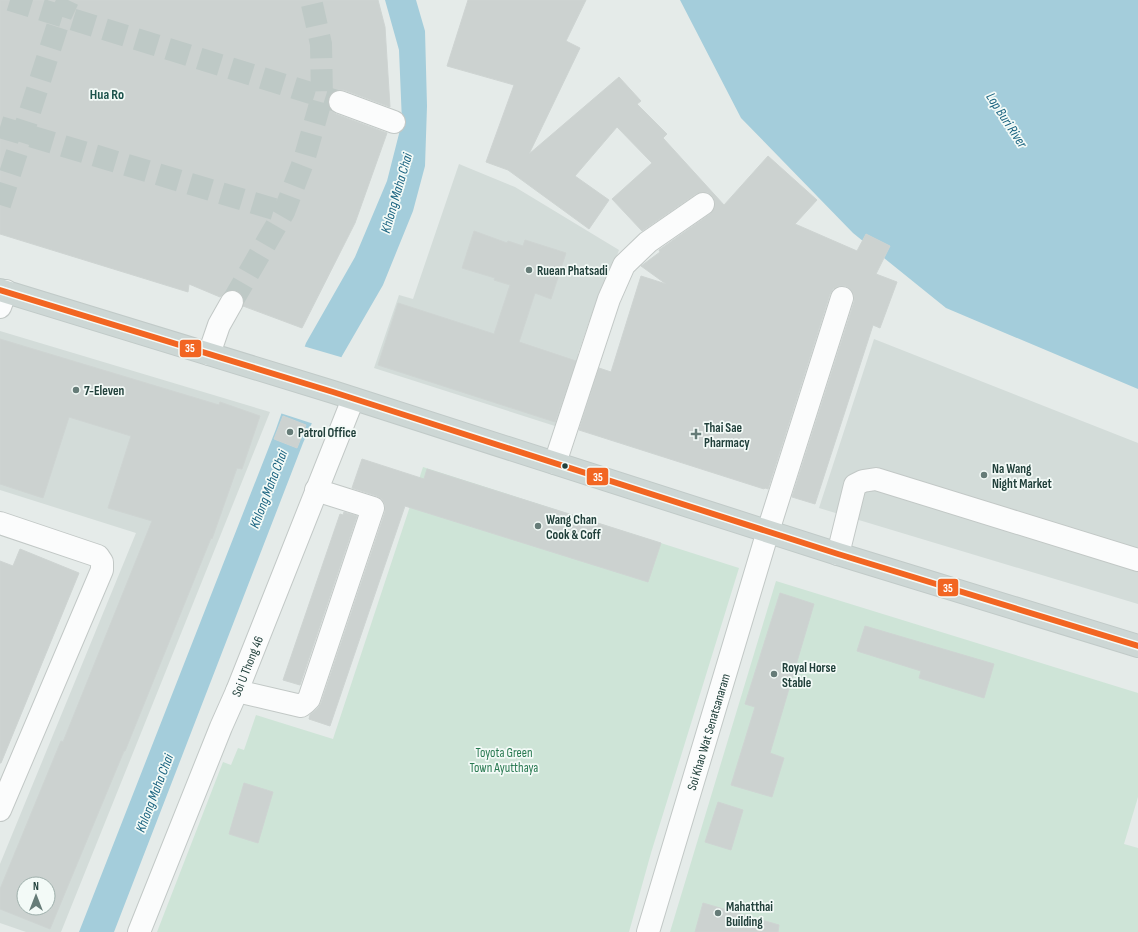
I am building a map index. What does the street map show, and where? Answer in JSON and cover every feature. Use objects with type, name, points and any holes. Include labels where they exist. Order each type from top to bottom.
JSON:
[{"type":"main road","points":[[2,296],[209,354],[768,532],[1138,646]]},
{"type":"street","points":[[340,102],[394,122]]},
{"type":"street","points":[[555,463],[609,299],[624,265],[648,242],[703,204]]},
{"type":"street","name":"Soi Khao Wat Senatsanaram","points":[[648,932],[768,532],[842,298]]},
{"type":"street","points":[[209,354],[219,325],[232,302]]},
{"type":"street","name":"Soi U Thong 46","points":[[139,932],[221,727],[237,691],[316,490],[343,396]]},
{"type":"street","points":[[838,554],[854,485],[863,480],[876,478],[1138,560]]},
{"type":"street","points":[[237,691],[301,706],[309,699],[373,508],[316,490]]},
{"type":"street","points":[[0,524],[98,556],[102,562],[102,570],[0,810]]},
{"type":"shaded area","points":[[459,164],[515,187],[619,250],[594,320],[589,322],[578,354],[581,355],[558,427],[374,368],[399,295],[413,299]]},
{"type":"shaded area","points":[[0,331],[270,412],[61,932],[26,932],[0,923],[0,864],[136,533],[0,490]]},
{"type":"shaded area","name":"Na Wang Night Market","points":[[874,339],[1138,443],[1138,604],[819,508]]},
{"type":"green space","name":"Toyota Green Town Ayutthaya","points":[[423,467],[739,568],[651,853],[629,932],[157,932],[223,762],[231,765],[238,748],[244,750],[256,715],[333,739]]},
{"type":"green space","points":[[776,581],[1138,693],[1138,797],[1124,844],[1138,848],[1138,932],[670,932]]},
{"type":"water","name":"Khlong Maha Chai","points":[[385,0],[416,0],[425,31],[427,106],[425,166],[413,211],[383,285],[342,356],[303,443],[114,932],[79,932],[276,429],[306,343],[355,257],[387,181],[402,122],[399,50]]},
{"type":"water","name":"Lop Buri River","points":[[680,0],[1138,0],[1138,389],[946,308],[853,233],[741,118]]},
{"type":"pier","points":[[303,346],[344,358],[314,424],[280,413]]},
{"type":"building","points":[[0,0],[378,0],[385,27],[390,107],[344,90],[338,90],[332,93],[328,97],[328,104],[330,110],[336,114],[387,133],[355,223],[302,328],[243,306],[243,296],[238,291],[226,291],[220,297],[189,284],[188,292],[0,234]]},
{"type":"building","points":[[468,0],[586,0],[566,41],[580,48],[529,154],[619,77],[641,101],[637,104],[667,134],[663,138],[724,205],[768,156],[817,200],[795,224],[857,251],[866,234],[890,246],[876,274],[897,282],[880,328],[873,325],[815,504],[792,497],[854,302],[854,295],[846,286],[839,286],[833,289],[830,294],[768,489],[579,430],[599,368],[611,372],[641,276],[666,284],[641,266],[660,252],[659,250],[710,214],[714,209],[715,203],[713,197],[708,193],[702,192],[696,194],[642,231],[612,199],[652,163],[617,127],[575,176],[609,200],[589,229],[508,170],[486,162],[514,85],[447,66]]},
{"type":"building","points":[[474,231],[507,243],[508,241],[523,246],[525,240],[566,253],[551,299],[535,293],[519,342],[576,361],[555,422],[378,365],[398,303],[494,334],[510,285],[494,280],[495,278],[462,268]]},
{"type":"building","points":[[0,339],[219,405],[220,402],[260,416],[242,469],[237,468],[212,539],[211,538],[125,751],[56,915],[56,876],[16,876],[16,915],[0,909],[0,889],[61,741],[63,742],[152,521],[108,508],[131,436],[69,417],[43,498],[0,484]]},
{"type":"building","name":"Patrol Office","points":[[283,416],[306,425],[297,448],[274,439]]},
{"type":"building","name":"Wang Chan Cook & Coff","points":[[362,459],[424,479],[427,469],[661,543],[648,582],[405,506],[330,726],[309,719],[310,715],[321,703],[385,512],[385,505],[382,499],[352,488]]},
{"type":"building","points":[[344,512],[357,516],[300,685],[283,680],[340,514],[343,515]]},
{"type":"building","points":[[20,549],[79,573],[0,763],[0,561],[13,566]]},
{"type":"building","points":[[780,593],[814,604],[770,753],[784,758],[772,797],[731,785],[755,707],[745,704]]},
{"type":"building","points":[[865,626],[994,664],[984,698],[919,678],[921,671],[857,651]]},
{"type":"building","points":[[244,783],[273,792],[258,843],[229,834]]},
{"type":"building","points":[[718,802],[743,810],[731,850],[705,842]]},
{"type":"building","name":"Mahatthai Building","points":[[703,903],[779,925],[778,932],[695,932]]},
{"type":"building","points":[[18,916],[55,916],[50,929]]},
{"type":"tunnel","points":[[10,0],[340,102]]},
{"type":"tunnel","points":[[0,205],[61,15],[68,0]]},
{"type":"tunnel","points":[[232,302],[284,212],[304,160],[322,97],[321,44],[311,0]]},
{"type":"tunnel","points":[[0,127],[284,212]]},
{"type":"transit line","name":"35","points":[[0,290],[333,392],[838,554],[1138,646]]},
{"type":"place","name":"Ruean Phatsadi","points":[[529,270]]},
{"type":"place","name":"7-Eleven","points":[[76,390]]},
{"type":"place","name":"Patrol Office","points":[[290,432]]},
{"type":"place","name":"Thai Sae Pharmacy","points":[[696,434]]},
{"type":"place","name":"Na Wang Night Market","points":[[984,475]]},
{"type":"place","name":"Wang Chan Cook & Coff","points":[[538,526]]},
{"type":"place","name":"Royal Horse Stable","points":[[774,674]]},
{"type":"place","name":"Mahatthai Building","points":[[718,913]]},
{"type":"district","name":"Hua Ro","points":[[107,94]]}]
